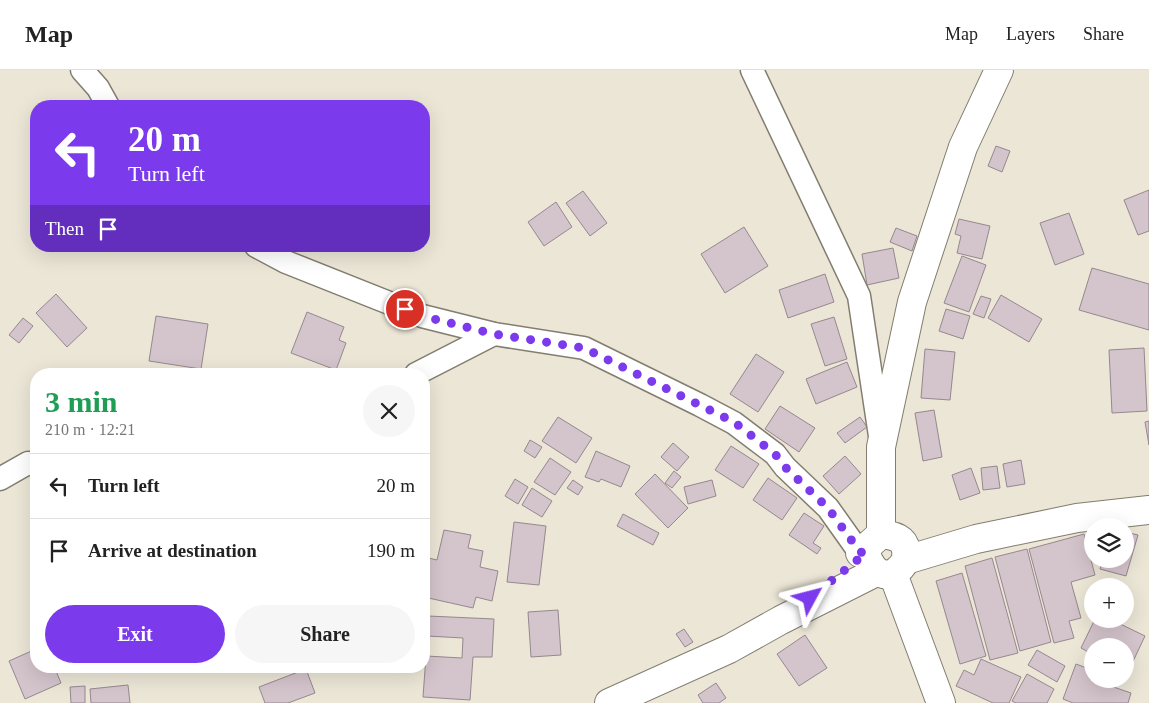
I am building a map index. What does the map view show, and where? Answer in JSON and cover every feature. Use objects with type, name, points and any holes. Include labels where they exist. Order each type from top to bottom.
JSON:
[{"type":"street","points":[[82,70],[98,88],[105,100]]},
{"type":"street","points":[[752,70],[859,296],[882,447],[883,555],[941,703]]},
{"type":"street","points":[[882,447],[912,302],[963,147],[1000,70]]},
{"type":"street","points":[[267,252],[286,262],[422,316],[494,334],[584,348],[734,422],[775,454],[785,467],[828,508],[883,555]]},
{"type":"street","points":[[428,368],[494,334]]},
{"type":"street","points":[[0,479],[30,464]]},
{"type":"street","points":[[609,703],[729,649],[781,620],[883,555],[976,539],[1077,518],[1149,510]]},
{"type":"building","points":[[996,146],[1010,151],[1002,172],[988,166]]},
{"type":"building","points":[[1149,190],[1149,231],[1138,235],[1124,200]]},
{"type":"building","points":[[583,191],[607,223],[590,236],[566,203]]},
{"type":"building","points":[[556,202],[572,227],[544,246],[528,222]]},
{"type":"building","points":[[1069,213],[1084,254],[1055,265],[1040,223]]},
{"type":"building","points":[[959,219],[990,226],[982,259],[957,253],[961,236],[955,234]]},
{"type":"building","points":[[744,227],[768,266],[725,293],[701,254]]},
{"type":"building","points":[[896,228],[917,236],[912,251],[890,242]]},
{"type":"building","points":[[893,248],[899,278],[867,285],[862,254]]},
{"type":"building","points":[[962,256],[986,265],[969,312],[944,303]]},
{"type":"building","points":[[1092,268],[1149,284],[1149,330],[1079,310]]},
{"type":"building","points":[[825,274],[834,302],[788,318],[779,290]]},
{"type":"building","points":[[56,294],[87,328],[67,347],[36,313]]},
{"type":"building","points":[[1001,295],[1042,319],[1029,342],[988,318]]},
{"type":"building","points":[[981,296],[991,299],[984,318],[973,314]]},
{"type":"building","points":[[946,309],[970,316],[963,339],[939,331]]},
{"type":"building","points":[[307,312],[344,327],[339,340],[346,343],[337,368],[331,368],[291,353]]},
{"type":"building","points":[[156,316],[208,324],[201,368],[149,361]]},
{"type":"building","points":[[834,317],[847,359],[825,366],[811,324]]},
{"type":"building","points":[[23,318],[33,326],[19,343],[9,335]]},
{"type":"building","points":[[1144,348],[1147,411],[1112,413],[1109,350]]},
{"type":"building","points":[[925,349],[955,352],[950,400],[921,398]]},
{"type":"building","points":[[756,354],[784,372],[758,412],[730,394]]},
{"type":"building","points":[[847,362],[857,387],[816,404],[806,379]]},
{"type":"building","points":[[780,406],[815,428],[799,452],[765,429]]},
{"type":"building","points":[[934,410],[942,457],[923,461],[915,413]]},
{"type":"building","points":[[558,417],[592,438],[576,463],[542,441]]},
{"type":"building","points":[[860,417],[867,427],[845,443],[837,433]]},
{"type":"building","points":[[1149,421],[1149,445],[1145,422]]},
{"type":"building","points":[[530,440],[542,447],[535,458],[524,451]]},
{"type":"building","points":[[673,443],[689,457],[677,471],[661,457]]},
{"type":"building","points":[[731,446],[759,464],[743,488],[715,470]]},
{"type":"building","points":[[596,451],[630,466],[621,487],[601,479],[599,482],[585,477]]},
{"type":"building","points":[[845,456],[861,474],[839,494],[823,476]]},
{"type":"building","points":[[550,458],[571,472],[555,495],[534,482]]},
{"type":"building","points":[[1021,460],[1025,484],[1007,487],[1003,464]]},
{"type":"building","points":[[997,466],[1000,488],[983,490],[981,468]]},
{"type":"building","points":[[971,468],[980,493],[960,500],[952,475]]},
{"type":"building","points":[[674,471],[681,477],[672,488],[665,483]]},
{"type":"building","points":[[655,474],[688,508],[668,528],[635,494]]},
{"type":"building","points":[[768,478],[797,498],[782,520],[753,500]]},
{"type":"building","points":[[515,479],[528,487],[518,504],[505,496]]},
{"type":"building","points":[[573,480],[583,487],[578,495],[567,488]]},
{"type":"building","points":[[712,480],[716,496],[688,504],[684,487]]},
{"type":"building","points":[[532,488],[552,501],[542,517],[522,505]]},
{"type":"building","points":[[804,513],[824,526],[813,543],[821,548],[817,554],[789,535]]},
{"type":"building","points":[[623,514],[659,533],[653,545],[617,526]]},
{"type":"building","points":[[514,522],[546,526],[539,585],[507,582]]},
{"type":"building","points":[[444,530],[471,535],[468,548],[483,551],[480,567],[498,571],[492,601],[476,597],[473,608],[430,598],[430,558],[437,560]]},
{"type":"building","points":[[1084,534],[1084,568],[1093,568],[1095,575],[1071,582],[1081,618],[1069,621],[1074,638],[1054,643],[1029,549]]},
{"type":"building","points":[[1134,534],[1138,535],[1134,549]]},
{"type":"building","points":[[1027,549],[1051,642],[1020,651],[995,557]]},
{"type":"building","points":[[992,558],[1018,653],[990,660],[965,566]]},
{"type":"building","points":[[1100,568],[1128,568],[1126,576]]},
{"type":"building","points":[[962,573],[986,656],[960,664],[936,581]]},
{"type":"building","points":[[558,610],[561,655],[531,657],[528,612]]},
{"type":"building","points":[[430,616],[494,619],[492,657],[473,657],[470,700],[423,697],[425,673],[430,673],[430,656],[462,658],[463,638],[430,636]]},
{"type":"building","points":[[1091,628],[1129,628],[1145,636],[1134,659],[1134,638],[1086,638]]},
{"type":"building","points":[[684,629],[693,642],[685,647],[676,634]]},
{"type":"building","points":[[805,635],[827,668],[799,686],[777,654]]},
{"type":"building","points":[[1037,650],[1065,666],[1057,682],[1028,665]]},
{"type":"building","points":[[30,652],[30,673],[57,673],[61,683],[25,699],[9,661]]},
{"type":"building","points":[[981,659],[1021,677],[1009,703],[993,703],[956,686],[964,670],[974,675]]},
{"type":"building","points":[[1076,664],[1084,667],[1084,688],[1116,688],[1131,693],[1128,703],[1073,703],[1063,699]]},
{"type":"building","points":[[296,673],[308,673],[315,693],[288,703],[265,703],[259,687]]},
{"type":"building","points":[[1027,674],[1054,689],[1047,703],[1016,703],[1012,701]]},
{"type":"building","points":[[716,683],[726,698],[719,703],[703,703],[698,695]]},
{"type":"building","points":[[128,685],[130,703],[91,703],[90,689]]},
{"type":"building","points":[[85,686],[85,703],[71,703],[70,687]]},
{"type":"route","points":[[405,309],[422,316],[494,334],[584,348],[734,422],[775,454],[785,467],[828,508],[860,552],[866,553],[810,598]]}]
